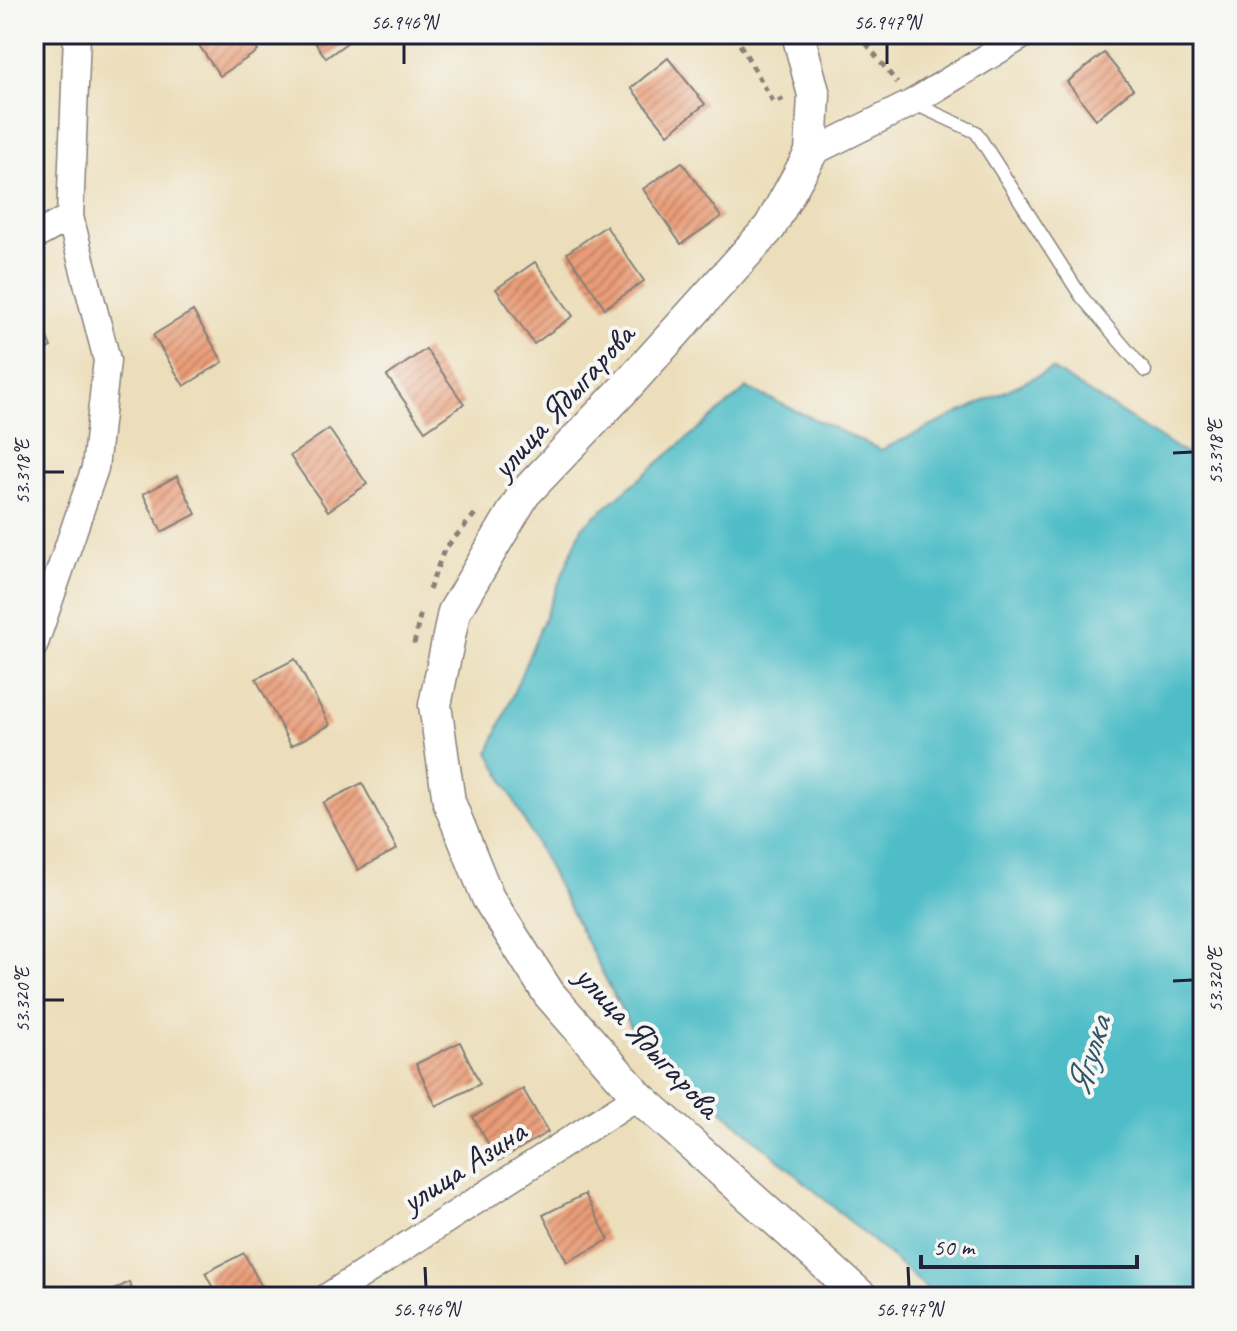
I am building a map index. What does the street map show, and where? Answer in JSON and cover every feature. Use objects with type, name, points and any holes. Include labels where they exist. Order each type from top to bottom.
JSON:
[{"type":"street","points":[[34,646],[95,468],[107,360],[70,217],[77,34]]},
{"type":"street","points":[[798,34],[814,95],[811,153],[912,103],[1025,34]]},
{"type":"street","name":"улица Ядыгарова","points":[[811,153],[770,227],[625,388],[524,494],[454,612],[435,705],[449,802],[488,898],[549,994],[638,1096],[862,1297]]},
{"type":"street","points":[[34,237],[70,217]]},
{"type":"street","name":"улица Азина","points":[[327,1297],[638,1096]]},
{"type":"lane","points":[[912,103],[976,132],[1081,296],[1145,371]]},
{"type":"path","points":[[734,34],[774,103],[794,92]]},
{"type":"path","points":[[859,34],[912,103]]},
{"type":"path","points":[[411,658],[418,618],[444,550],[482,505]]},
{"type":"water","name":"Ягулка","points":[[1052,369],[1203,465],[1203,1297],[937,1297],[634,1034],[489,752],[582,527],[747,388],[881,450]]},
{"type":"building","points":[[207,34],[247,34],[258,51],[220,76],[196,41]]},
{"type":"building","points":[[309,34],[359,34],[326,58]]},
{"type":"building","points":[[1104,53],[1133,89],[1096,119],[1067,82]]},
{"type":"building","points":[[668,58],[705,104],[668,134],[631,88]]},
{"type":"building","points":[[682,162],[721,217],[681,244],[643,189]]},
{"type":"building","points":[[606,226],[644,281],[605,308],[567,253]]},
{"type":"building","points":[[535,262],[573,316],[534,344],[496,289]]},
{"type":"building","points":[[193,311],[223,362],[184,386],[153,335]]},
{"type":"building","points":[[34,312],[51,347],[34,355]]},
{"type":"building","points":[[426,349],[464,404],[425,431],[387,376]]},
{"type":"building","points":[[329,429],[367,484],[328,511],[290,456]]},
{"type":"building","points":[[177,476],[196,514],[162,532],[143,494]]},
{"type":"building","points":[[295,659],[330,725],[291,746],[256,679]]},
{"type":"building","points":[[362,783],[397,849],[358,870],[323,803]]},
{"type":"building","points":[[460,1042],[480,1084],[436,1106],[416,1064]]},
{"type":"building","points":[[523,1089],[548,1132],[498,1161],[473,1117]]},
{"type":"building","points":[[585,1194],[609,1240],[567,1262],[543,1215]]},
{"type":"building","points":[[244,1253],[267,1297],[218,1297],[205,1273]]},
{"type":"building","points":[[129,1282],[136,1297],[101,1297]]}]
